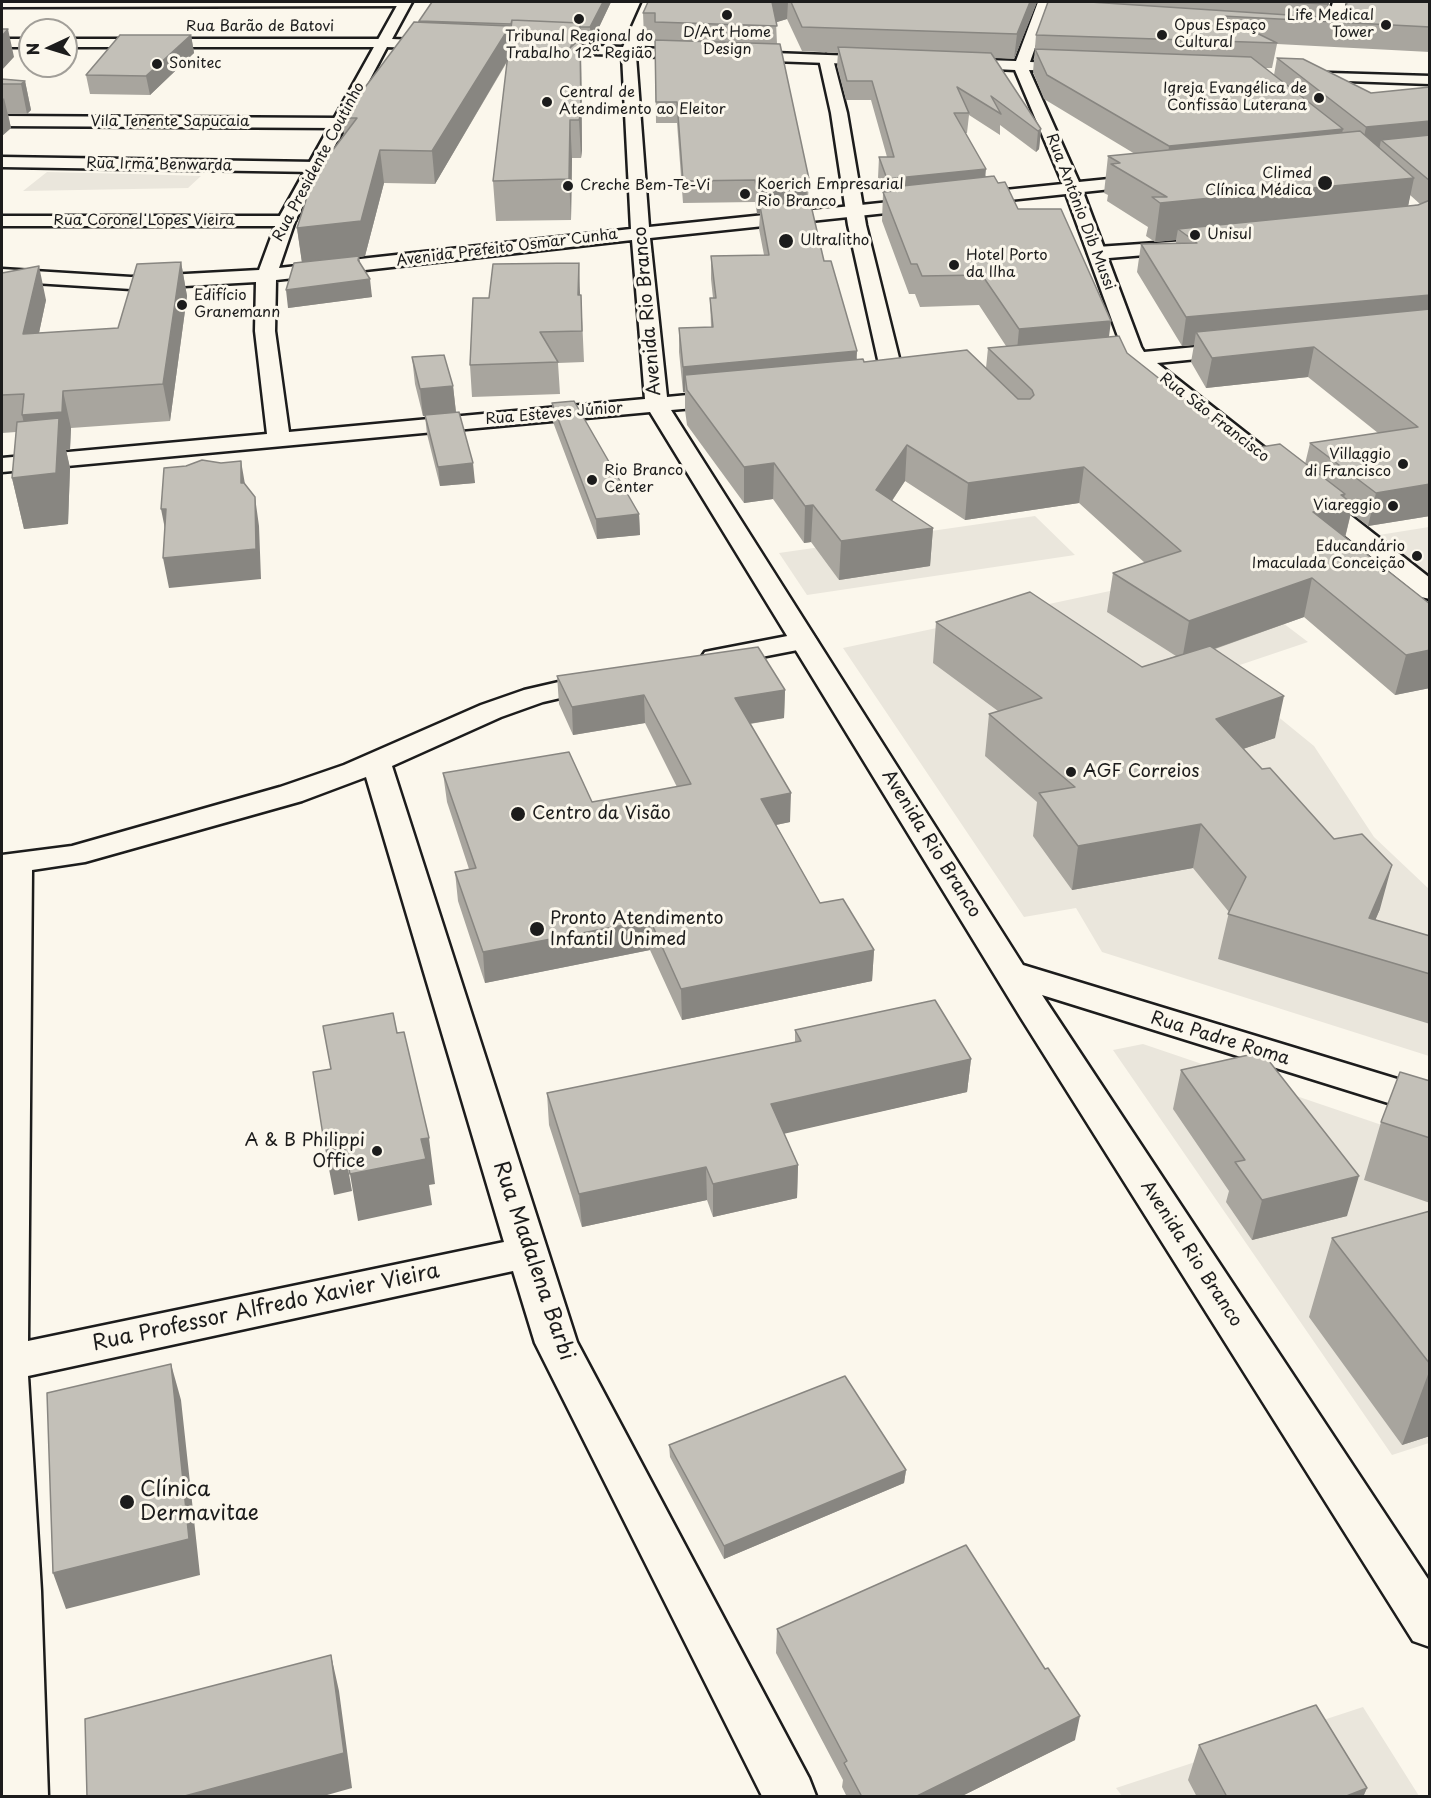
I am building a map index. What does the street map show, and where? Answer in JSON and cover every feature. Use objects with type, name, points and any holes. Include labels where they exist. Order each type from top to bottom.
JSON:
[{"type":"street","points":[[141,16],[157,2]]},
{"type":"street","points":[[2,3],[405,2]]},
{"type":"street","name":"Rua Presidente Coutinho","points":[[279,440],[265,331],[266,276],[286,221],[405,2]]},
{"type":"street","name":"Avenida Rio Branco","points":[[649,2],[628,52],[641,233],[627,258],[657,405],[1011,974],[1430,1625]]},
{"type":"street","points":[[1022,66],[1045,16],[1045,2]]},
{"type":"street","points":[[1285,32],[1331,36],[1338,2]]},
{"type":"street","points":[[113,43],[126,31]]},
{"type":"street","points":[[2,44],[18,43]]},
{"type":"street","name":"Rua Barão de Batovi","points":[[78,43],[457,45]]},
{"type":"street","points":[[514,47],[896,61]]},
{"type":"street","points":[[826,58],[839,113],[854,211],[894,382]]},
{"type":"street","points":[[943,63],[1096,68]]},
{"type":"street","name":"Rua Antônio Dib Mussi","points":[[1022,66],[1073,188],[1131,348],[1139,359]]},
{"type":"street","points":[[1284,76],[1430,80]]},
{"type":"street","name":"Vila Tenente Sapucaia","points":[[2,121],[339,123]]},
{"type":"street","name":"Rua Irmã Benwarda","points":[[2,162],[316,167]]},
{"type":"street","name":"Avenida Prefeito Osmar Cunha","points":[[2,275],[131,283],[266,276],[641,233],[1163,179]]},
{"type":"street","name":"Rua Coronel Lopes Vieira","points":[[2,221],[286,221]]},
{"type":"street","points":[[551,243],[627,258]]},
{"type":"street","points":[[1097,253],[1210,244]]},
{"type":"street","points":[[1070,365],[1263,347]]},
{"type":"street","name":"Rua São Francisco","points":[[1139,359],[1430,591]]},
{"type":"street","points":[[871,384],[917,380]]},
{"type":"street","name":"Rua Esteves Júnior","points":[[2,465],[756,395]]},
{"type":"street","points":[[686,664],[803,640]]},
{"type":"street","points":[[22,1797],[6,1363],[9,865],[74,855],[291,794],[376,762],[491,711],[534,696],[628,675]]},
{"type":"street","name":"Rua Madalena Barbi","points":[[376,762],[526,1253],[556,1343],[790,1797]]},
{"type":"street","name":"Rua Padre Roma","points":[[1011,974],[1430,1103]]},
{"type":"street","name":"Rua Professor Alfredo Xavier Vieira","points":[[6,1363],[526,1253]]},
{"type":"shaded area","points":[[47,172],[201,176],[188,188],[23,191]]},
{"type":"shaded area","points":[[1035,516],[1075,555],[807,595],[779,553]]},
{"type":"shaded area","name":"Educandário Imaculada Conceição","points":[[1429,527],[1429,576],[1379,535]]},
{"type":"shaded area","points":[[1344,541],[1250,598],[1308,642],[1222,671],[1314,746],[1374,837],[1429,889],[1429,1056],[1102,952],[1076,908],[1024,917],[843,648]]},
{"type":"shaded area","points":[[1143,1044],[1429,1141],[1429,1443],[1392,1455],[1113,1050]]},
{"type":"shaded area","points":[[1363,1707],[1419,1796],[1122,1796],[1116,1788]]},
{"type":"building","points":[[432,2],[603,2],[590,27],[580,27],[580,23],[512,20],[511,24],[419,21]]},
{"type":"building","name":"D/Art Home Design","points":[[648,2],[772,2],[777,26],[655,22],[655,13],[643,13]]},
{"type":"building","points":[[791,2],[1030,2],[1017,34],[802,27]]},
{"type":"building","points":[[1048,2],[1090,2],[1335,18],[1345,12],[1347,2],[1430,2],[1430,27],[1222,16],[1277,43],[1036,35]]},
{"type":"building","points":[[1281,2],[1328,2],[1328,4]]},
{"type":"building","points":[[512,20],[580,23],[580,29],[570,48],[580,39],[581,113],[579,120],[570,120],[569,179],[493,181]]},
{"type":"building","points":[[414,22],[510,26],[432,151],[380,150],[361,221],[297,228],[314,175],[357,118],[342,118]]},
{"type":"building","points":[[120,35],[191,35],[146,76],[86,75]]},
{"type":"building","points":[[655,40],[780,44],[809,179],[806,179],[807,186],[757,191],[755,180],[683,181],[677,102],[656,102]]},
{"type":"building","points":[[838,47],[991,53],[1041,129],[1038,131],[991,96],[1001,114],[957,87],[969,113],[954,113],[986,169],[887,179],[879,157],[894,157],[872,81],[847,81]]},
{"type":"building","points":[[1035,49],[1251,57],[1343,129],[1169,146],[1047,75]]},
{"type":"building","points":[[1277,58],[1303,59],[1371,93],[1430,87],[1430,121],[1366,127]]},
{"type":"building","points":[[2,79],[25,81],[21,84],[2,84]]},
{"type":"building","points":[[1360,131],[1414,178],[1160,203],[1152,197],[1167,197],[1111,164],[1120,163],[1108,156]]},
{"type":"building","points":[[1430,135],[1430,181],[1381,140]]},
{"type":"building","points":[[994,176],[998,183],[1005,182],[1018,209],[1061,209],[1111,321],[1019,329],[982,275],[922,276],[917,264],[911,264],[883,192],[895,191],[893,187]]},
{"type":"building","points":[[1430,200],[1430,295],[1186,317],[1141,244],[1197,243],[1178,229],[1418,205]]},
{"type":"building","points":[[810,201],[824,261],[831,261],[857,351],[683,367],[679,328],[713,327],[710,298],[716,298],[711,256],[769,255],[760,206]]},
{"type":"building","points":[[359,256],[358,260],[370,279],[286,290],[294,263]]},
{"type":"building","points":[[181,262],[163,384],[63,391],[62,412],[22,415],[24,394],[2,395],[2,273],[39,266],[23,334],[118,328],[137,264]]},
{"type":"building","points":[[579,263],[578,295],[581,295],[582,331],[540,332],[558,362],[470,365],[473,298],[489,298],[493,264]]},
{"type":"building","points":[[1430,309],[1430,484],[1376,493],[1310,443],[1418,427],[1314,347],[1212,358],[1196,332]]},
{"type":"building","points":[[1119,336],[1127,353],[1248,449],[1280,444],[1345,494],[1341,495],[1353,504],[1313,512],[1430,604],[1430,650],[1406,655],[1312,578],[1189,621],[1113,573],[1181,551],[1084,467],[968,483],[907,445],[876,490],[933,528],[841,541],[813,505],[805,506],[774,463],[744,467],[687,390],[685,375],[863,359],[864,362],[967,350],[1018,399],[1030,399],[1034,395],[1032,390],[988,348]]},
{"type":"building","points":[[444,355],[453,386],[420,389],[412,357]]},
{"type":"building","name":"Rio Branco Center","points":[[574,401],[639,514],[596,519],[552,403]]},
{"type":"building","points":[[459,412],[473,463],[438,467],[425,415]]},
{"type":"building","points":[[59,418],[56,473],[12,478],[17,422]]},
{"type":"building","points":[[202,460],[221,463],[241,461],[241,483],[244,483],[255,497],[256,549],[163,558],[166,509],[161,509],[164,468],[186,466]]},
{"type":"building","points":[[1030,592],[1142,667],[1210,646],[1284,696],[1216,719],[1262,769],[1270,768],[1334,839],[1362,834],[1392,865],[1369,918],[1430,936],[1430,974],[1228,914],[1246,877],[1201,824],[1078,846],[1039,793],[1075,787],[989,714],[1042,698],[936,622]]},
{"type":"building","points":[[758,647],[785,690],[735,698],[791,793],[761,799],[820,903],[843,899],[874,950],[681,989],[650,920],[483,952],[455,872],[476,868],[443,773],[569,752],[592,802],[691,784],[644,695],[572,707],[557,676]]},
{"type":"building","points":[[935,1000],[971,1059],[771,1104],[798,1165],[713,1184],[706,1167],[579,1194],[547,1093],[801,1041],[795,1030]]},
{"type":"building","name":"A & B Philippi Office","points":[[393,1013],[397,1033],[404,1032],[429,1138],[421,1139],[426,1159],[350,1174],[344,1145],[325,1148],[313,1072],[331,1069],[323,1026]]},
{"type":"building","points":[[1262,1052],[1359,1176],[1262,1200],[1235,1162],[1245,1160],[1181,1070]]},
{"type":"building","points":[[1400,1072],[1430,1081],[1430,1138],[1381,1122]]},
{"type":"building","points":[[1430,1211],[1430,1364],[1332,1238]]},
{"type":"building","name":"Clínica Dermavitae","points":[[171,1364],[189,1539],[53,1573],[47,1393]]},
{"type":"building","points":[[845,1376],[906,1470],[724,1546],[669,1445]]},
{"type":"building","points":[[966,1545],[1045,1669],[1048,1668],[1080,1716],[915,1797],[862,1797],[844,1763],[847,1761],[777,1629]]},
{"type":"building","points":[[331,1655],[344,1753],[181,1797],[87,1797],[85,1719]]},
{"type":"building","points":[[1316,1705],[1367,1788],[1344,1797],[1227,1797],[1199,1745]]},
{"type":"place","name":"D/Art Home Design","points":[[727,15]]},
{"type":"place","name":"Tribunal Regional do Trabalho 12ª Região","points":[[579,19]]},
{"type":"place","name":"Life Medical Tower","points":[[1386,25]]},
{"type":"place","name":"Opus Espaço Cultural","points":[[1162,35]]},
{"type":"place","name":"Sonitec","points":[[157,64]]},
{"type":"place","name":"Igreja Evangélica de Confissão Luterana","points":[[1319,98]]},
{"type":"place","name":"Central de Atendimento ao Eleitor","points":[[547,102]]},
{"type":"place","name":"Climed Clínica Médica","points":[[1325,183]]},
{"type":"place","name":"Creche Bem-Te-Vi","points":[[568,186]]},
{"type":"place","name":"Koerich Empresarial Rio Branco","points":[[745,194]]},
{"type":"place","name":"Unisul","points":[[1195,235]]},
{"type":"place","name":"Ultralitho","points":[[786,241]]},
{"type":"place","name":"Hotel Porto da Ilha","points":[[954,265]]},
{"type":"place","name":"Edifício Granemann","points":[[182,305]]},
{"type":"place","name":"Villaggio di Francisco","points":[[1403,464]]},
{"type":"place","name":"Rio Branco Center","points":[[592,480]]},
{"type":"place","name":"Viareggio","points":[[1393,506]]},
{"type":"place","name":"Educandário Imaculada Conceição","points":[[1417,556]]},
{"type":"place","name":"AGF Correios","points":[[1071,772]]},
{"type":"place","name":"Centro da Visão","points":[[518,814]]},
{"type":"place","name":"Pronto Atendimento Infantil Unimed","points":[[537,929]]},
{"type":"place","name":"A & B Philippi Office","points":[[377,1151]]},
{"type":"place","name":"Clínica Dermavitae","points":[[127,1502]]}]
